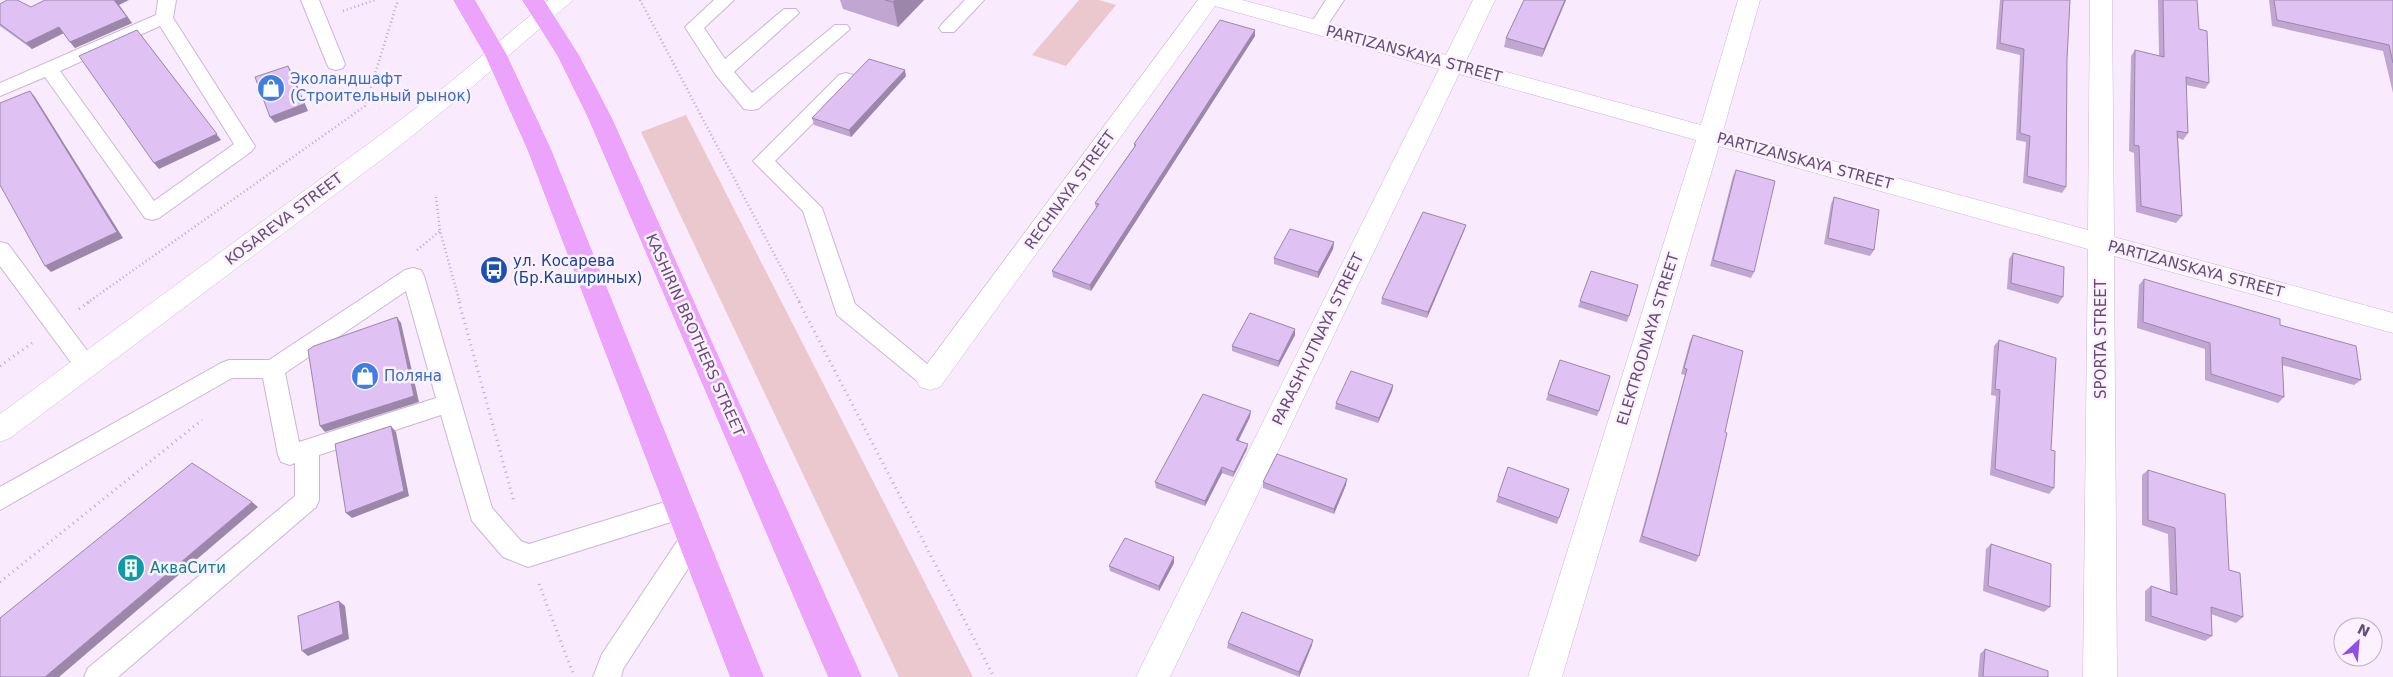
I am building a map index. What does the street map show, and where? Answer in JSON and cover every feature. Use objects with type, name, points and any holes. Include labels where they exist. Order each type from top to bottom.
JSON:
[{"type":"main road","points":[[464,0],[496,55],[538,148],[747,677]]},
{"type":"main road","name":"KASHIRIN BROTHERS STREET","points":[[546,5],[568,55],[600,118],[845,677]]},
{"type":"street","name":"RECHNAYA STREET","points":[[930,380],[1209,0]]},
{"type":"street","name":"PARTIZANSKAYA STREET","points":[[1217,0],[2393,323]]},
{"type":"street","name":"PARASHYUTNAYA STREET","points":[[1153,677],[1484,0]]},
{"type":"street","name":"ELEKTRODNAYA STREET","points":[[1545,677],[1710,135],[1749,0]]},
{"type":"street","name":"SPORTA STREET","points":[[2100,677],[2101,0]]},
{"type":"street","name":"KOSAREVA STREET","points":[[0,430],[392,139],[496,55],[546,5]]},
{"type":"lane","points":[[310,0],[336,64]]},
{"type":"lane","points":[[725,0],[694,27],[723,71],[751,104],[841,29]]},
{"type":"lane","points":[[948,28],[975,0]]},
{"type":"lane","points":[[1317,28],[1334,0]]},
{"type":"lane","points":[[0,90],[49,69],[166,9],[246,146],[152,213],[49,69]]},
{"type":"lane","points":[[723,71],[790,13]]},
{"type":"lane","points":[[846,79],[763,161],[812,208],[845,309],[930,380]]},
{"type":"lane","points":[[0,250],[54,327],[86,366]]},
{"type":"lane","points":[[0,499],[228,369],[273,369],[412,276],[481,513],[512,549],[528,556],[681,508]]},
{"type":"lane","points":[[273,369],[290,455],[449,403]]},
{"type":"lane","points":[[98,677],[307,500],[307,449]]},
{"type":"lane","points":[[607,677],[612,664],[694,539]]},
{"type":"path","points":[[0,366],[365,106],[398,0]]},
{"type":"path","points":[[640,0],[684,80],[994,677]]},
{"type":"path","points":[[436,197],[440,231],[528,556],[574,677]]},
{"type":"shaded area","points":[[1079,0],[1099,0],[1116,5],[1066,66],[1032,55]]},
{"type":"shaded area","points":[[686,115],[973,677],[899,677],[641,132]]},
{"type":"building","points":[[7,0],[17,0],[31,7],[45,0],[114,0],[127,17],[70,42],[59,27],[26,43],[0,24],[0,4]]},
{"type":"building","points":[[1524,0],[1565,0],[1544,49],[1506,38]]},
{"type":"building","points":[[2003,0],[2070,0],[2067,59],[2066,187],[2027,176],[2030,136],[2020,133],[2024,49],[2000,43]]},
{"type":"building","points":[[2163,0],[2197,0],[2199,29],[2207,31],[2209,83],[2186,77],[2188,133],[2177,131],[2182,216],[2141,206],[2139,146],[2134,145],[2135,50],[2164,57]]},
{"type":"building","points":[[2274,0],[2393,0],[2393,63],[2389,45],[2277,20]]},
{"type":"building","points":[[1220,20],[1255,30],[1090,285],[1052,271],[1099,204],[1095,203],[1136,145],[1134,144]]},
{"type":"building","points":[[137,30],[217,134],[154,163],[79,56]]},
{"type":"building","points":[[869,59],[905,70],[849,130],[812,118]]},
{"type":"building","points":[[288,66],[304,104],[270,117],[255,77]]},
{"type":"building","points":[[30,91],[117,232],[45,266],[0,185],[0,103]]},
{"type":"building","points":[[1736,170],[1775,181],[1754,272],[1713,260]]},
{"type":"building","points":[[1834,197],[1879,210],[1874,250],[1828,238]]},
{"type":"building","points":[[1423,212],[1466,225],[1428,312],[1382,298]]},
{"type":"building","points":[[1290,229],[1334,242],[1318,272],[1274,258]]},
{"type":"building","points":[[2013,253],[2064,267],[2063,297],[2011,283]]},
{"type":"building","points":[[1591,271],[1638,285],[1629,316],[1580,301]]},
{"type":"building","points":[[2144,279],[2280,319],[2280,325],[2356,346],[2361,380],[2282,357],[2284,397],[2211,374],[2210,343],[2143,322]]},
{"type":"building","points":[[1250,313],[1295,329],[1279,361],[1232,346]]},
{"type":"building","points":[[397,317],[414,396],[320,426],[308,350],[314,346]]},
{"type":"building","points":[[1693,335],[1743,351],[1725,432],[1727,433],[1699,556],[1642,536],[1687,369],[1684,368]]},
{"type":"building","points":[[1999,340],[2056,358],[2051,450],[2055,451],[2054,488],[1995,469],[2000,390],[1995,389]]},
{"type":"building","points":[[1560,360],[1610,376],[1599,411],[1548,394]]},
{"type":"building","points":[[1351,371],[1393,385],[1379,418],[1336,403]]},
{"type":"building","points":[[1203,394],[1251,411],[1236,440],[1248,444],[1234,472],[1222,467],[1205,501],[1155,482]]},
{"type":"building","points":[[391,426],[404,491],[346,513],[335,444]]},
{"type":"building","points":[[1277,454],[1347,479],[1334,509],[1263,482]]},
{"type":"building","name":"АкваСити","points":[[192,463],[252,502],[45,677],[0,677],[0,618]]},
{"type":"building","points":[[1508,467],[1569,489],[1559,518],[1498,496]]},
{"type":"building","points":[[2148,470],[2225,494],[2229,570],[2240,573],[2243,617],[2211,607],[2212,636],[2151,616],[2151,586],[2177,595],[2175,528],[2148,520]]},
{"type":"building","points":[[1125,538],[1174,557],[1159,586],[1109,566]]},
{"type":"building","points":[[1991,544],[2051,564],[2050,607],[1988,586]]},
{"type":"building","points":[[339,601],[343,634],[302,651],[298,616]]},
{"type":"building","points":[[1242,612],[1313,640],[1299,672],[1228,643]]},
{"type":"building","points":[[1985,649],[2048,671],[2048,677],[1983,677]]},
{"type":"place","name":"Эколандшафт (Строительный рынок)","points":[[271,88]]},
{"type":"place","name":"ул. Косарева (Бр.Кашириных)","points":[[494,270]]},
{"type":"place","name":"Поляна","points":[[365,376]]},
{"type":"place","name":"АкваСити","points":[[131,568]]}]
